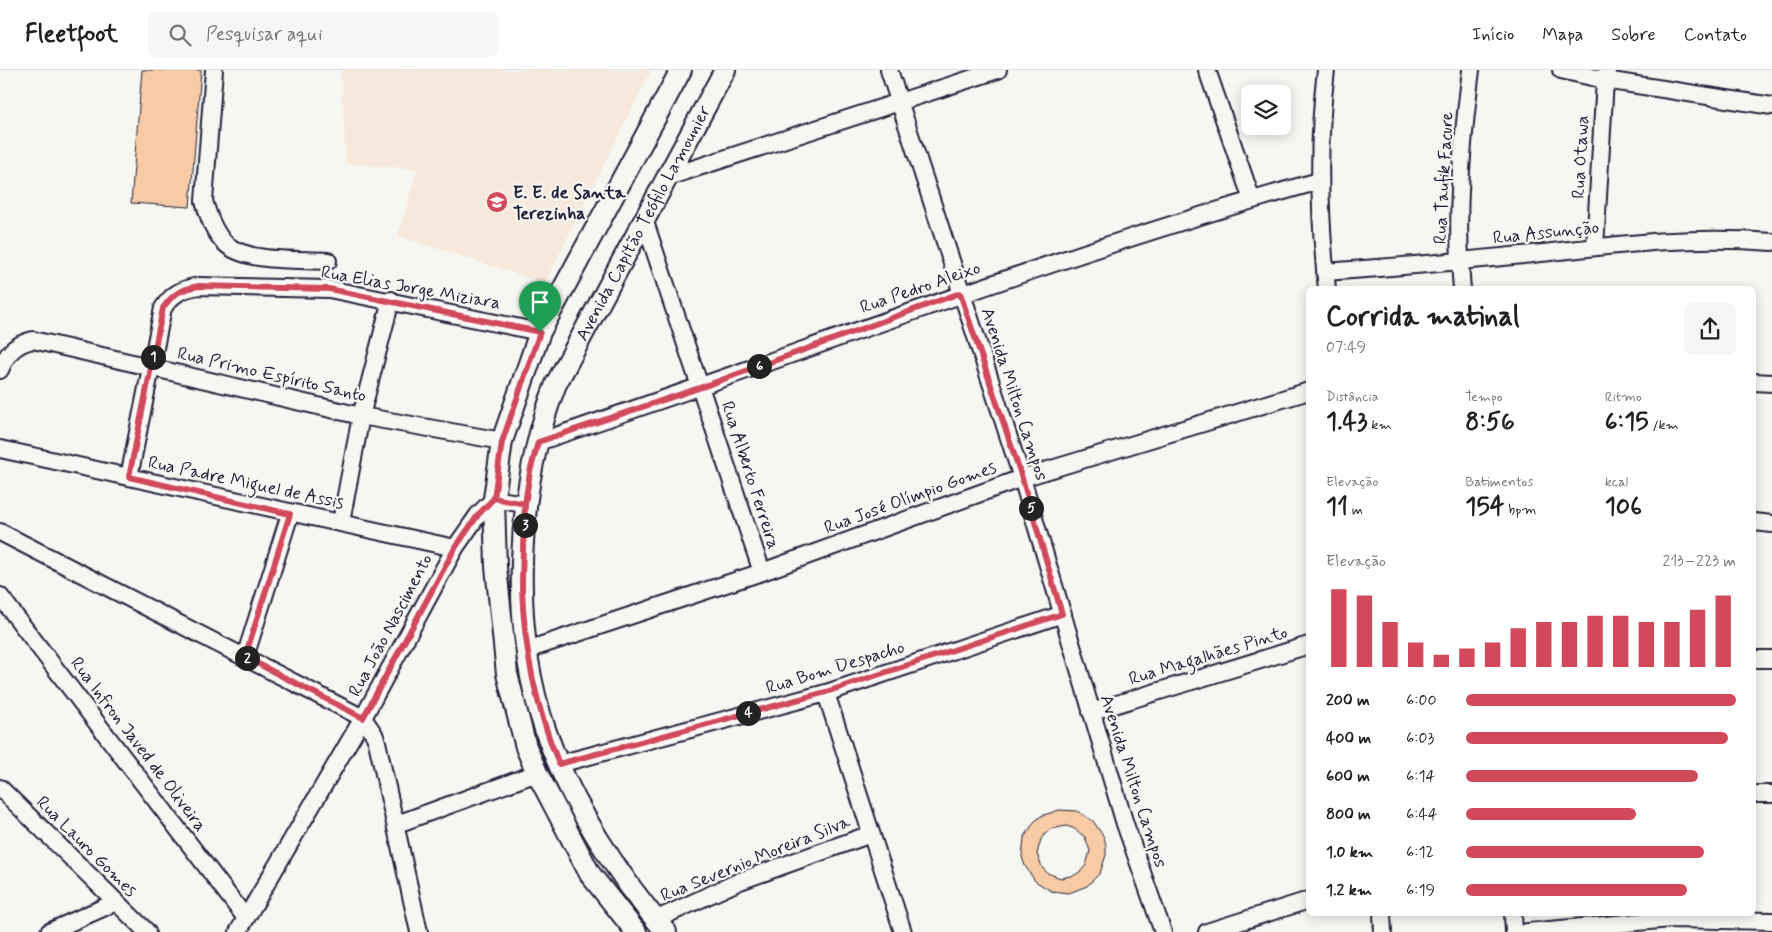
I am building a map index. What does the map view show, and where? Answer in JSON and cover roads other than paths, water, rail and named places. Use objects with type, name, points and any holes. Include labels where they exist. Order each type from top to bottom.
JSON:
[{"type":"main road","points":[[636,932],[590,874],[536,773],[526,747],[507,674],[496,567],[494,498],[502,442],[540,332],[681,70]]},
{"type":"main road","name":"Avenida Capitão Teófilo Lamounier","points":[[661,926],[601,844],[559,764],[546,732],[536,699],[527,650],[522,589],[525,504],[530,472],[545,413],[556,384],[665,178],[725,70]]},
{"type":"street","points":[[214,70],[204,200],[210,220],[227,245],[250,256],[328,261]]},
{"type":"street","name":"Avenida Milton Campos","points":[[889,70],[960,293],[1022,478],[1125,824],[1163,932]]},
{"type":"street","points":[[665,178],[998,70]]},
{"type":"street","points":[[1207,70],[1252,200]]},
{"type":"street","points":[[1326,70],[1321,112],[1319,181],[1326,281]]},
{"type":"street","name":"Rua Taufik Facure","points":[[1462,286],[1460,262],[1461,160],[1471,70]]},
{"type":"street","points":[[1561,70],[1607,75],[1772,106]]},
{"type":"street","name":"Rua Otawa","points":[[1595,248],[1607,75]]},
{"type":"street","name":"Rua Pedro Aleixo","points":[[538,442],[702,387],[960,293],[1252,200],[1319,181]]},
{"type":"street","name":"Rua Alberto Ferreira","points":[[644,219],[702,387],[762,572]]},
{"type":"street","name":"Rua Assunção","points":[[1326,281],[1460,262],[1658,240],[1694,239],[1772,242]]},
{"type":"street","name":"Rua Elias Jorge Miziara","points":[[152,366],[163,308],[170,297],[179,291],[199,286],[329,289],[391,300],[540,332]]},
{"type":"street","points":[[341,522],[361,416],[391,300]]},
{"type":"street","name":"Rua Primo Espírito Santo","points":[[0,370],[11,350],[21,343],[33,340],[152,366],[361,416],[502,442]]},
{"type":"street","points":[[129,477],[152,366]]},
{"type":"street","points":[[1756,382],[1772,383]]},
{"type":"street","name":"Rua José Olímpio Gomes","points":[[527,650],[762,572],[1022,478],[1306,392]]},
{"type":"street","name":"Rua Padre Miguel de Assis","points":[[0,449],[290,514],[341,522],[455,548]]},
{"type":"street","points":[[494,498],[525,504]]},
{"type":"street","name":"Rua João Nascimento","points":[[238,932],[245,917],[363,718],[455,548],[478,515],[494,498]]},
{"type":"street","points":[[245,657],[290,514]]},
{"type":"street","points":[[1756,522],[1772,524]]},
{"type":"street","points":[[0,532],[363,718],[377,742],[397,824],[419,932]]},
{"type":"street","name":"Rua Infron Javed de Oliveira","points":[[0,596],[245,917]]},
{"type":"street","name":"Rua Bom Despacho","points":[[559,764],[826,692],[1062,614]]},
{"type":"street","name":"Rua Magalhães Pinto","points":[[1091,712],[1306,645]]},
{"type":"street","points":[[1756,659],[1772,659]]},
{"type":"street","points":[[826,692],[903,932]]},
{"type":"street","points":[[397,824],[536,773]]},
{"type":"street","name":"Rua Lauro Gomes","points":[[0,788],[146,932]]},
{"type":"street","points":[[1756,794],[1772,794]]},
{"type":"street","name":"Rua Severnio Moreira Silva","points":[[661,926],[740,882],[871,834]]},
{"type":"street","points":[[1207,932],[1306,901]]},
{"type":"street","points":[[49,932],[116,902]]},
{"type":"street","points":[[1382,916],[1384,932]]},
{"type":"street","points":[[1513,916],[1514,932]]},
{"type":"street","points":[[1527,932],[1671,919],[1772,921]]},
{"type":"place","name":"E. E. de Santa Terezinha","points":[[497,202]]}]
